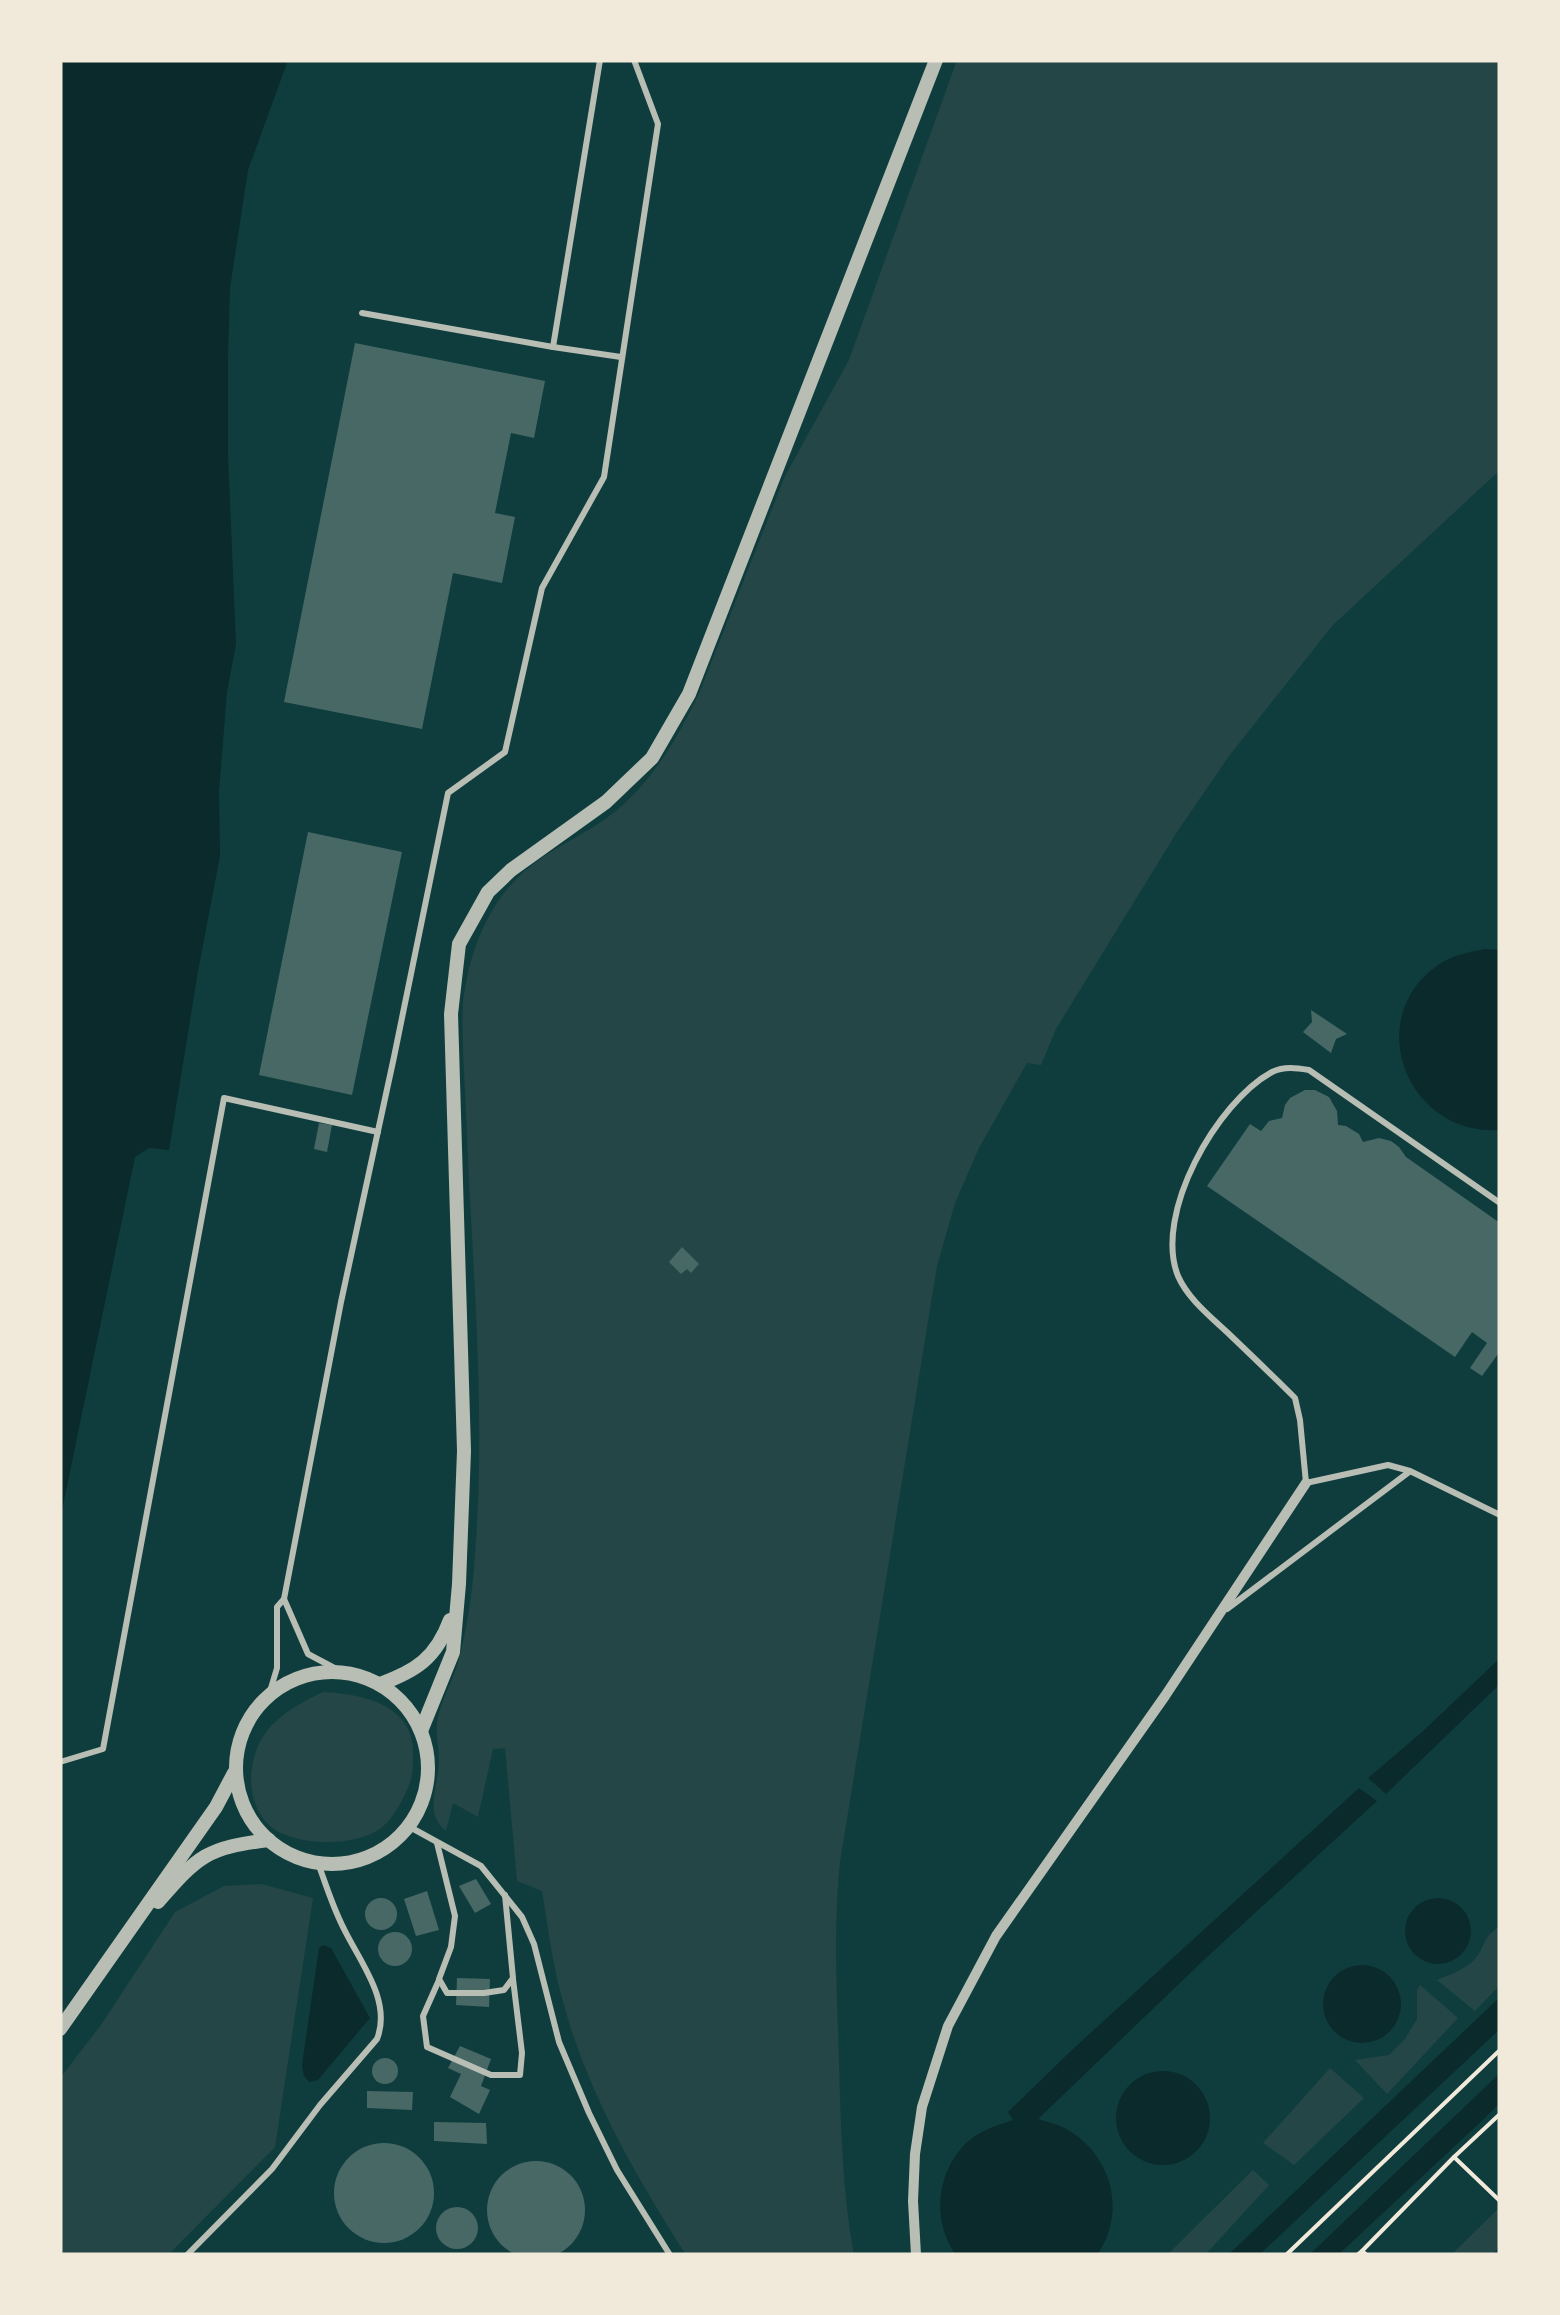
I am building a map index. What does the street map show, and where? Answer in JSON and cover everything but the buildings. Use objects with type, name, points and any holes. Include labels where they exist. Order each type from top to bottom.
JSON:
[{"type":"street","points":[[421,1731],[453,1652],[464,1451],[451,1014],[459,944],[488,892],[511,870],[606,802],[652,758],[689,694],[936,60]]},
{"type":"street","points":[[916,2255],[912,2201],[915,2154],[922,2106],[948,2026],[996,1936],[1165,1696],[1306,1483]]},
{"type":"street","points":[[380,1684],[418,1666],[442,1642],[456,1601]]},
{"type":"street","points":[[342,1672],[380,1684],[404,1704],[427,1748],[429,1767],[422,1803],[408,1826],[388,1846],[355,1861],[318,1863],[284,1851],[255,1825],[238,1788],[238,1748],[254,1712],[290,1682],[315,1674],[342,1672]]},
{"type":"street","points":[[60,2029],[216,1808],[236,1768]]},
{"type":"street","points":[[122,1944],[192,1863],[214,1850],[269,1840]]},
{"type":"lane","points":[[554,347],[600,60]]},
{"type":"lane","points":[[268,1698],[277,1668],[277,1607],[284,1599],[448,793],[504,752],[542,588],[604,477],[658,124],[634,60]]},
{"type":"lane","points":[[362,313],[622,357]]},
{"type":"lane","points":[[1500,1203],[1310,1070],[1290,1067],[1274,1071],[1242,1096],[1215,1126],[1179,1198],[1171,1250],[1179,1278],[1199,1305],[1294,1398],[1306,1483],[1388,1465],[1410,1471],[1500,1514]]},
{"type":"lane","points":[[60,1762],[103,1749],[224,1098],[378,1132]]},
{"type":"lane","points":[[1218,1615],[1410,1471]]},
{"type":"lane","points":[[284,1599],[308,1654],[342,1672]]},
{"type":"lane","points":[[408,1826],[481,1866],[522,1918],[534,1944],[560,2042],[588,2112],[617,2170],[670,2255]]},
{"type":"lane","points":[[436,1843],[454,1916],[451,1947],[423,2016],[427,2047],[491,2075],[520,2075],[522,2053],[505,1894]]},
{"type":"lane","points":[[187,2255],[272,2169],[382,2028],[377,1994],[338,1916],[318,1863]]},
{"type":"lane","points":[[440,1978],[447,1993],[504,1990],[513,1978]]},
{"type":"path","points":[[1286,2255],[1500,2050]]},
{"type":"path","points":[[1362,2254],[1500,2114]]},
{"type":"path","points":[[1454,2157],[1500,2201]]},
{"type":"shaded area","points":[[60,60],[288,60],[248,170],[230,288],[228,455],[236,644],[227,692],[219,791],[220,856],[169,1150],[149,1148],[135,1157],[60,1520]]},
{"type":"shaded area","points":[[957,60],[1500,60],[1500,470],[1333,625],[1229,756],[1177,832],[1056,1029],[1041,1065],[1027,1063],[979,1148],[955,1203],[937,1266],[840,1862],[836,1962],[840,2111],[854,2255],[686,2255],[631,2162],[585,2066],[559,1985],[542,1891],[517,1881],[505,1748],[493,1749],[478,1817],[453,1803],[446,1831],[435,1816],[437,1723],[467,1624],[478,1502],[477,1345],[463,1001],[479,939],[511,885],[543,857],[599,824],[630,799],[654,771],[683,724],[700,691],[785,476],[849,360]]},
{"type":"shaded area","points":[[1485,949],[1500,950],[1500,1130],[1467,1127],[1440,1114],[1419,1094],[1405,1069],[1399,1041],[1403,1012],[1416,985],[1446,960]]},
{"type":"shaded area","points":[[1500,1658],[1500,1684],[1386,1794],[1368,1778],[1422,1732]]},
{"type":"shaded area","points":[[323,1692],[354,1695],[383,1705],[395,1713],[411,1736],[412,1776],[396,1810],[381,1828],[345,1841],[303,1840],[279,1832],[258,1810],[253,1796],[252,1765],[263,1736],[284,1715]]},
{"type":"shaded area","points":[[1359,1788],[1377,1801],[1038,2119],[1064,2128],[1083,2141],[1104,2170],[1113,2203],[1106,2238],[1097,2255],[956,2255],[943,2228],[940,2199],[948,2170],[964,2145],[1013,2120],[1008,2112],[1073,2049]]},
{"type":"shaded area","points":[[262,1884],[313,1898],[275,2147],[168,2255],[60,2255],[60,2078],[101,2025],[175,1912],[224,1886]]},
{"type":"shaded area","points":[[1438,1898],[1461,1908],[1471,1931],[1461,1954],[1438,1964],[1415,1954],[1405,1931],[1415,1908]]},
{"type":"shaded area","points":[[1500,1926],[1500,1985],[1475,2011],[1437,1980],[1472,1962]]},
{"type":"shaded area","points":[[319,1948],[331,1948],[370,2018],[318,2080],[309,2082],[302,2065]]},
{"type":"shaded area","points":[[1354,1965],[1370,1965],[1395,1982],[1401,2004],[1395,2026],[1384,2037],[1370,2043],[1354,2043],[1329,2026],[1323,2012],[1323,1996],[1340,1971]]},
{"type":"shaded area","points":[[1420,1985],[1458,2018],[1387,2094],[1355,2060],[1389,2055],[1405,2039],[1417,2019]]},
{"type":"shaded area","points":[[1500,1997],[1500,2029],[1259,2255],[1228,2255]]},
{"type":"shaded area","points":[[1330,2068],[1364,2098],[1294,2165],[1263,2143]]},
{"type":"shaded area","points":[[1163,2071],[1181,2074],[1196,2085],[1207,2100],[1207,2136],[1196,2151],[1181,2162],[1163,2165],[1145,2162],[1130,2151],[1119,2136],[1116,2118],[1119,2100],[1130,2085],[1145,2074]]},
{"type":"shaded area","points":[[1500,2073],[1500,2103],[1485,2118],[1338,2255],[1309,2255]]},
{"type":"shaded area","points":[[1253,2170],[1269,2185],[1205,2255],[1167,2255]]},
{"type":"shaded area","points":[[1500,2207],[1500,2246],[1492,2255],[1451,2255]]}]
